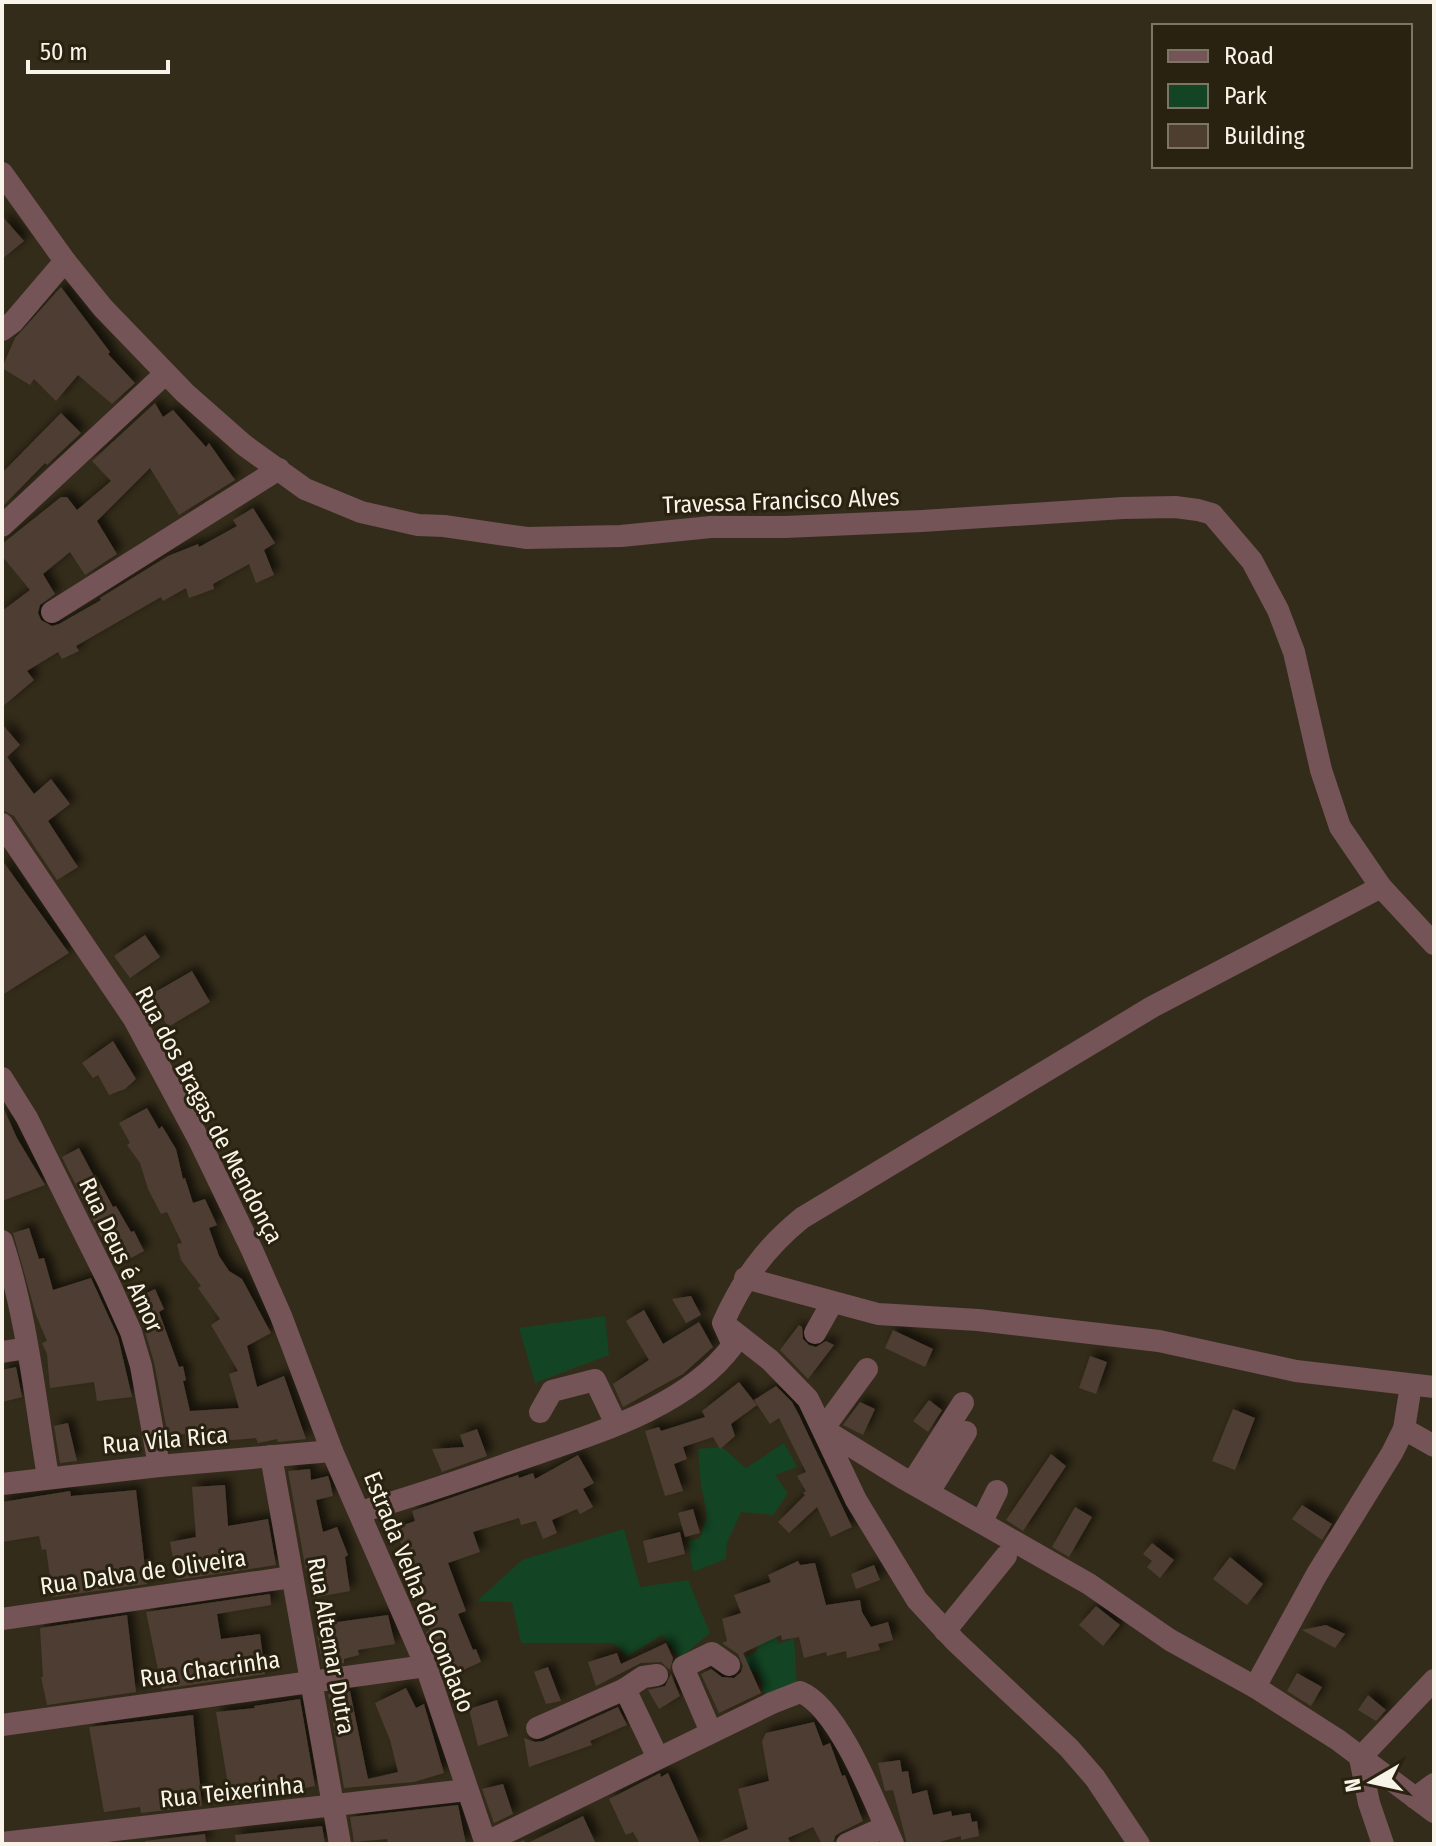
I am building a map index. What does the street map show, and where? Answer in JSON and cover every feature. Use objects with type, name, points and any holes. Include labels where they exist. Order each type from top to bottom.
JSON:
[{"type":"street","name":"Travessa Francisco Alves","points":[[2,173],[103,308],[165,374],[212,418],[305,489],[361,512],[418,525],[527,538],[621,536],[711,527],[922,521],[1109,509],[1175,507],[1212,514],[1252,561],[1278,610],[1304,688],[1329,798],[1340,827],[1381,887],[1434,944]]},
{"type":"street","points":[[2,330],[13,322],[65,261]]},
{"type":"street","points":[[2,526],[165,374]]},
{"type":"street","points":[[52,612],[279,469]]},
{"type":"street","name":"Rua dos Bragas de Mendonça","points":[[2,824],[134,1019],[198,1138],[281,1316],[332,1451]]},
{"type":"street","points":[[723,1323],[745,1278],[776,1239],[802,1218],[1152,1007],[1381,887]]},
{"type":"street","name":"Rua Deus é Amor","points":[[2,1078],[27,1118],[131,1332],[141,1366],[159,1466]]},
{"type":"street","points":[[2,1241],[27,1348],[48,1477]]},
{"type":"street","points":[[745,1278],[878,1314],[978,1320],[1159,1341],[1296,1371],[1434,1387]]},
{"type":"street","points":[[815,1333],[832,1303]]},
{"type":"street","points":[[360,1512],[478,1475],[650,1409],[705,1375],[733,1345],[723,1323]]},
{"type":"street","points":[[723,1323],[801,1390],[856,1500],[917,1600],[945,1631],[1069,1748],[1095,1778],[1139,1844]]},
{"type":"street","points":[[2,1352],[27,1348]]},
{"type":"street","points":[[823,1429],[867,1369]]},
{"type":"street","points":[[540,1412],[552,1391],[601,1375],[616,1424]]},
{"type":"street","points":[[1255,1687],[1317,1574],[1392,1453],[1404,1429],[1411,1385]]},
{"type":"street","points":[[920,1487],[963,1403]]},
{"type":"street","points":[[823,1429],[1089,1584],[1170,1640],[1255,1687],[1434,1812]]},
{"type":"street","points":[[1404,1429],[1434,1446]]},
{"type":"street","points":[[920,1487],[966,1432]]},
{"type":"street","name":"Rua Vila Rica","points":[[2,1484],[332,1451]]},
{"type":"street","name":"Estrada Velha do Condado","points":[[332,1451],[426,1666],[486,1844]]},
{"type":"street","name":"Rua Altemar Dutra","points":[[271,1456],[340,1844]]},
{"type":"street","points":[[982,1521],[997,1491]]},
{"type":"street","points":[[945,1631],[1006,1556]]},
{"type":"street","name":"Rua Dalva de Oliveira","points":[[2,1619],[292,1577]]},
{"type":"street","points":[[711,1732],[683,1667],[712,1653],[729,1665]]},
{"type":"street","name":"Rua Chacrinha","points":[[2,1725],[426,1666]]},
{"type":"street","points":[[537,1728],[625,1689],[643,1677],[657,1675]]},
{"type":"street","points":[[1360,1758],[1434,1680]]},
{"type":"street","points":[[625,1689],[658,1758]]},
{"type":"street","points":[[486,1844],[794,1693],[808,1695],[828,1714],[889,1835],[847,1844]]},
{"type":"street","points":[[1360,1758],[1369,1803],[1383,1844]]},
{"type":"street","points":[[1415,1798],[1434,1784]]},
{"type":"street","name":"Rua Teixerinha","points":[[2,1843],[138,1836],[467,1790]]},
{"type":"green space","points":[[605,1316],[609,1355],[535,1383],[519,1328]]},
{"type":"green space","points":[[784,1443],[797,1467],[775,1475],[788,1493],[773,1515],[741,1512],[727,1543],[726,1559],[693,1572],[688,1542],[700,1538],[707,1515],[698,1449],[722,1447],[746,1468]]},
{"type":"green space","points":[[624,1529],[640,1587],[688,1580],[710,1633],[680,1658],[662,1635],[628,1656],[613,1643],[521,1643],[512,1602],[477,1601],[522,1560]]},
{"type":"green space","points":[[775,1631],[778,1644],[794,1638],[797,1687],[767,1700],[758,1672],[749,1672],[743,1659],[757,1652],[759,1641]]},
{"type":"building","points":[[2,216],[24,241],[2,259]]},
{"type":"building","points":[[61,287],[110,352],[108,354],[135,383],[112,404],[78,375],[56,401],[34,379],[30,385],[2,368],[15,338]]},
{"type":"building","points":[[155,403],[163,417],[173,410],[206,447],[209,443],[235,480],[179,515],[150,468],[97,521],[117,554],[85,575],[70,552],[43,574],[55,594],[40,605],[38,613],[41,620],[52,626],[59,624],[168,556],[198,544],[199,547],[237,526],[233,520],[253,508],[275,543],[264,550],[274,575],[256,583],[249,564],[213,584],[214,589],[189,598],[186,588],[163,601],[161,597],[76,646],[79,651],[62,659],[58,652],[27,671],[34,680],[2,707],[2,611],[30,590],[2,556],[2,544],[61,497],[67,497],[77,510],[111,481],[92,461]]},
{"type":"building","points":[[61,413],[81,433],[47,465],[45,463],[2,507],[2,473]]},
{"type":"building","points":[[2,724],[20,745],[7,757],[34,794],[51,779],[70,804],[48,821],[78,867],[57,880],[14,816],[2,810]]},
{"type":"building","points":[[2,860],[69,953],[2,995]]},
{"type":"building","points":[[145,935],[160,957],[130,978],[114,956]]},
{"type":"building","points":[[192,971],[210,1002],[168,1027],[150,995]]},
{"type":"building","points":[[113,1041],[136,1079],[125,1089],[109,1095],[98,1075],[93,1078],[82,1063]]},
{"type":"building","points":[[2,1105],[17,1138],[45,1185],[2,1201]]},
{"type":"building","points":[[147,1108],[176,1149],[193,1203],[205,1199],[217,1225],[209,1228],[219,1256],[229,1271],[242,1279],[271,1333],[247,1346],[257,1387],[284,1376],[306,1439],[278,1442],[277,1439],[258,1443],[256,1438],[186,1444],[185,1434],[168,1436],[154,1362],[132,1300],[155,1289],[164,1309],[159,1312],[179,1367],[183,1366],[190,1411],[239,1408],[229,1374],[238,1371],[211,1325],[220,1319],[181,1260],[177,1244],[182,1243],[167,1212],[161,1214],[119,1123]]},
{"type":"building","points":[[79,1148],[113,1207],[116,1206],[131,1232],[134,1231],[144,1251],[116,1266],[62,1157]]},
{"type":"building","points":[[29,1228],[39,1259],[44,1258],[53,1290],[91,1278],[118,1337],[132,1397],[97,1401],[94,1382],[50,1388],[47,1354],[42,1343],[47,1341],[36,1315],[13,1233]]},
{"type":"building","points":[[691,1296],[701,1315],[686,1323],[672,1299]]},
{"type":"building","points":[[644,1310],[663,1344],[699,1322],[713,1347],[683,1374],[623,1407],[613,1384],[649,1360],[626,1321]]},
{"type":"building","points":[[799,1325],[803,1339],[809,1345],[816,1347],[826,1341],[834,1345],[808,1379],[780,1350]]},
{"type":"building","points":[[893,1330],[933,1349],[925,1367],[885,1348]]},
{"type":"building","points":[[1090,1356],[1107,1362],[1096,1394],[1079,1388]]},
{"type":"building","points":[[16,1367],[22,1397],[2,1402],[2,1370]]},
{"type":"building","points":[[739,1382],[757,1405],[731,1424],[735,1436],[720,1449],[713,1437],[683,1447],[687,1459],[674,1464],[683,1491],[665,1496],[645,1431],[659,1427],[661,1431],[705,1417],[702,1411]]},
{"type":"building","points":[[776,1386],[792,1402],[852,1527],[831,1537],[817,1507],[789,1533],[778,1522],[805,1495],[803,1493],[806,1491],[797,1476],[806,1472],[779,1418],[770,1424],[754,1400]]},
{"type":"building","points":[[929,1400],[942,1410],[928,1432],[913,1421]]},
{"type":"building","points":[[860,1402],[875,1409],[863,1435],[843,1425]]},
{"type":"building","points":[[1233,1409],[1255,1418],[1235,1470],[1212,1461]]},
{"type":"building","points":[[68,1423],[77,1461],[60,1463],[54,1426]]},
{"type":"building","points":[[477,1429],[487,1456],[442,1472],[432,1449],[464,1447],[460,1435]]},
{"type":"building","points":[[1051,1454],[1066,1466],[1023,1531],[1006,1520]]},
{"type":"building","points":[[578,1455],[594,1483],[583,1489],[593,1507],[580,1514],[577,1509],[552,1520],[557,1533],[543,1539],[536,1521],[521,1525],[519,1518],[473,1532],[480,1552],[448,1563],[466,1611],[458,1614],[481,1662],[445,1678],[426,1632],[430,1630],[419,1603],[423,1601],[395,1528],[415,1521],[412,1511],[518,1475],[519,1478],[533,1473],[535,1479]]},
{"type":"building","points":[[310,1469],[311,1480],[328,1476],[330,1482],[333,1496],[316,1500],[323,1532],[337,1527],[348,1555],[345,1557],[350,1591],[317,1597],[312,1569],[306,1571],[288,1471]]},
{"type":"building","points":[[225,1485],[228,1526],[268,1519],[276,1565],[177,1580],[170,1542],[196,1537],[192,1487]]},
{"type":"building","points":[[136,1490],[147,1584],[53,1597],[46,1549],[42,1550],[39,1536],[2,1542],[2,1502],[70,1491],[71,1496]]},
{"type":"building","points":[[1302,1505],[1332,1524],[1322,1540],[1292,1519]]},
{"type":"building","points":[[1075,1507],[1092,1517],[1069,1557],[1052,1547]]},
{"type":"building","points":[[693,1509],[700,1533],[685,1537],[678,1513]]},
{"type":"building","points":[[680,1532],[685,1554],[648,1563],[643,1541]]},
{"type":"building","points":[[1152,1543],[1174,1560],[1160,1578],[1147,1567],[1152,1561],[1143,1554]]},
{"type":"building","points":[[1230,1557],[1263,1584],[1247,1605],[1213,1579]]},
{"type":"building","points":[[798,1561],[800,1565],[815,1563],[826,1605],[860,1600],[862,1612],[871,1627],[888,1622],[893,1640],[878,1644],[880,1650],[847,1658],[846,1651],[804,1658],[799,1637],[782,1640],[781,1635],[743,1653],[761,1693],[719,1713],[701,1674],[711,1669],[722,1677],[734,1678],[741,1672],[743,1666],[738,1654],[722,1643],[727,1641],[722,1619],[741,1613],[734,1595],[771,1582],[768,1575]]},
{"type":"building","points":[[874,1565],[880,1580],[856,1589],[851,1574]]},
{"type":"building","points":[[270,1594],[271,1605],[217,1614],[221,1639],[260,1634],[265,1674],[162,1689],[146,1612]]},
{"type":"building","points":[[1096,1606],[1120,1625],[1103,1646],[1079,1625]]},
{"type":"building","points":[[127,1615],[136,1692],[47,1705],[41,1677],[40,1628]]},
{"type":"building","points":[[388,1615],[395,1644],[358,1650],[359,1655],[344,1659],[344,1663],[323,1666],[317,1635],[325,1634],[323,1624]]},
{"type":"building","points":[[1326,1625],[1345,1634],[1335,1648],[1302,1630]]},
{"type":"building","points":[[666,1643],[673,1658],[670,1670],[661,1662],[641,1663],[596,1686],[588,1662],[617,1653],[621,1664]]},
{"type":"building","points":[[548,1667],[561,1701],[546,1704],[534,1672]]},
{"type":"building","points":[[1297,1673],[1322,1687],[1311,1706],[1287,1691]]},
{"type":"building","points":[[671,1674],[680,1696],[659,1709],[648,1690],[665,1686]]},
{"type":"building","points":[[406,1688],[416,1708],[424,1704],[444,1773],[414,1782],[344,1788],[328,1694],[350,1691],[368,1779],[398,1772],[390,1740],[375,1703]]},
{"type":"building","points":[[1368,1695],[1386,1710],[1376,1721],[1358,1710]]},
{"type":"building","points":[[300,1699],[315,1786],[265,1796],[265,1799],[231,1803],[216,1712]]},
{"type":"building","points":[[497,1700],[508,1736],[478,1746],[469,1709]]},
{"type":"building","points":[[618,1707],[627,1725],[590,1741],[592,1745],[529,1767],[524,1738],[543,1741]]},
{"type":"building","points":[[193,1715],[202,1806],[141,1813],[140,1807],[104,1812],[89,1727]]},
{"type":"building","points":[[814,1722],[823,1746],[830,1743],[863,1821],[835,1836],[833,1844],[822,1844],[813,1827],[788,1838],[791,1844],[714,1844],[748,1829],[738,1789],[769,1781],[762,1741],[766,1733]]},
{"type":"building","points":[[900,1760],[902,1772],[908,1771],[912,1794],[927,1790],[933,1815],[951,1811],[952,1816],[970,1813],[972,1822],[977,1821],[979,1836],[961,1840],[961,1836],[932,1844],[907,1844],[893,1790],[885,1791],[878,1763]]},
{"type":"building","points":[[660,1773],[661,1777],[668,1773],[700,1844],[640,1844],[633,1832],[626,1835],[609,1799]]},
{"type":"building","points":[[503,1784],[513,1814],[494,1823],[482,1789]]},
{"type":"building","points":[[458,1805],[466,1844],[388,1844],[387,1839],[354,1842],[350,1817]]},
{"type":"building","points":[[583,1816],[596,1844],[526,1844]]},
{"type":"building","points":[[322,1826],[325,1844],[236,1844],[235,1835]]},
{"type":"building","points":[[205,1834],[206,1844],[145,1844],[145,1841]]}]
